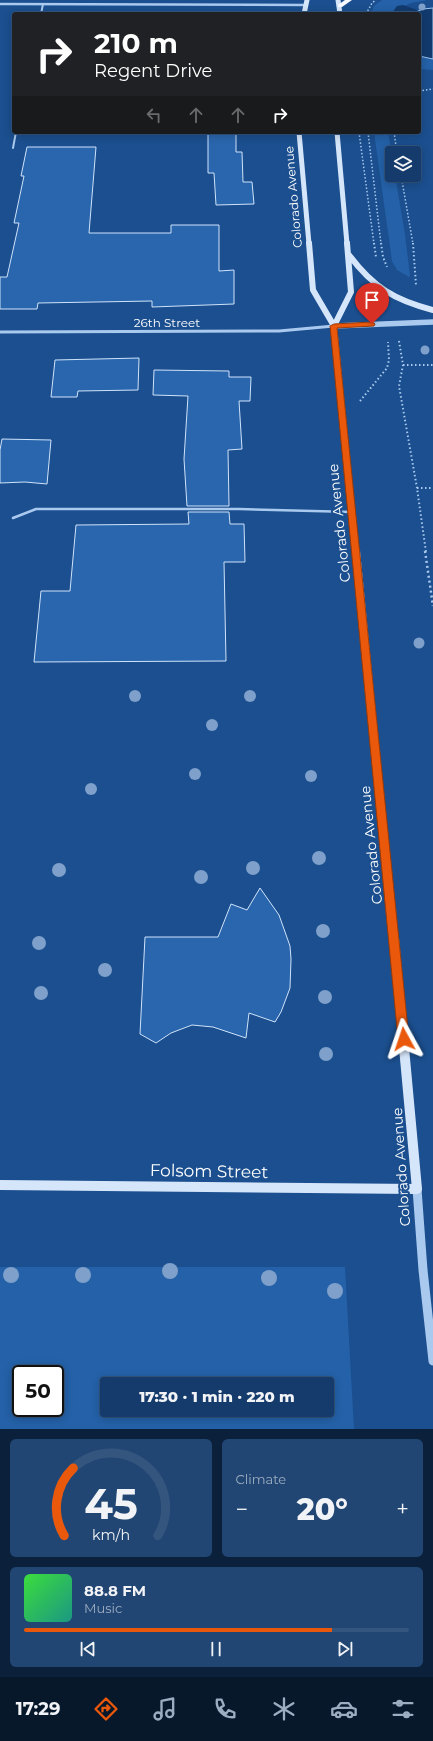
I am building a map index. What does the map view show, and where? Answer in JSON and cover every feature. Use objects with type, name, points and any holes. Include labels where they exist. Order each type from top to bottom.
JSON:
[{"type":"highway","points":[[339,3],[349,0]]},
{"type":"main road","points":[[304,12],[306,2]]},
{"type":"main road","name":"Colorado Avenue","points":[[299,134],[313,290],[334,326],[410,1101],[417,1189]]},
{"type":"main road","points":[[334,326],[351,292],[349,255],[337,134]]},
{"type":"main road","points":[[349,255],[365,277],[380,289],[402,301],[433,310]]},
{"type":"main road","name":"Folsom Street","points":[[0,1185],[417,1189]]},
{"type":"street","points":[[0,4],[306,2]]},
{"type":"street","points":[[334,326],[433,322]]},
{"type":"street","name":"26th Street","points":[[0,332],[279,331],[334,326]]},
{"type":"street","name":"Colorado Avenue","points":[[417,1189],[423,1270],[433,1361]]},
{"type":"lane","points":[[41,12],[43,4]]},
{"type":"lane","points":[[13,148],[16,134]]},
{"type":"lane","points":[[13,518],[36,509],[239,509],[352,512]]},
{"type":"path","points":[[367,12],[372,3],[376,0]]},
{"type":"path","points":[[421,91],[433,89]]},
{"type":"path","points":[[359,134],[377,261]]},
{"type":"path","points":[[368,134],[383,257],[387,268]]},
{"type":"path","points":[[394,134],[397,146]]},
{"type":"path","points":[[402,182],[412,234],[417,285],[414,288]]},
{"type":"path","points":[[343,422],[386,368],[389,360],[388,339]]},
{"type":"path","points":[[399,340],[403,365],[399,386],[417,488],[433,605]]},
{"type":"path","points":[[403,365],[433,365]]},
{"type":"path","points":[[417,488],[433,488]]},
{"type":"shaded area","points":[[382,0],[428,0],[411,3],[390,12],[372,12],[374,6]]},
{"type":"shaded area","points":[[433,8],[433,59],[421,56],[421,12],[416,12],[423,9]]},
{"type":"shaded area","points":[[421,56],[433,59],[433,70],[421,69]]},
{"type":"shaded area","points":[[374,134],[388,134],[390,146],[385,146],[385,182],[396,182],[410,276],[409,277],[397,270],[392,261]]},
{"type":"shaded area","points":[[0,1267],[345,1267],[354,1429],[0,1429]]},
{"type":"building","points":[[208,134],[236,134],[236,152],[242,152],[243,182],[252,182],[254,204],[216,205],[214,173],[208,173]]},
{"type":"building","points":[[27,147],[96,147],[89,233],[171,233],[171,225],[219,225],[219,271],[234,270],[234,304],[152,307],[152,301],[38,303],[37,309],[0,309],[0,277],[7,277],[19,223],[14,223],[24,176],[21,176]]},
{"type":"building","points":[[139,358],[138,390],[78,391],[77,397],[51,397],[55,360]]},
{"type":"building","points":[[154,370],[229,371],[229,377],[251,377],[250,401],[239,401],[242,449],[228,450],[229,506],[187,506],[184,459],[188,396],[153,395]]},
{"type":"building","points":[[2,439],[51,440],[47,484],[25,482],[0,483],[0,450]]},
{"type":"building","points":[[188,512],[229,512],[230,524],[244,524],[245,562],[224,562],[226,661],[34,662],[41,591],[70,591],[76,525],[189,524]]},
{"type":"building","points":[[260,888],[279,915],[290,946],[290,988],[281,1012],[275,1022],[249,1013],[246,1038],[213,1027],[192,1025],[171,1033],[156,1043],[140,1034],[145,937],[218,937],[231,904],[247,910]]},
{"type":"waterway","points":[[403,10],[407,12]]},
{"type":"route","points":[[372,324],[334,326],[404,1039]]}]
